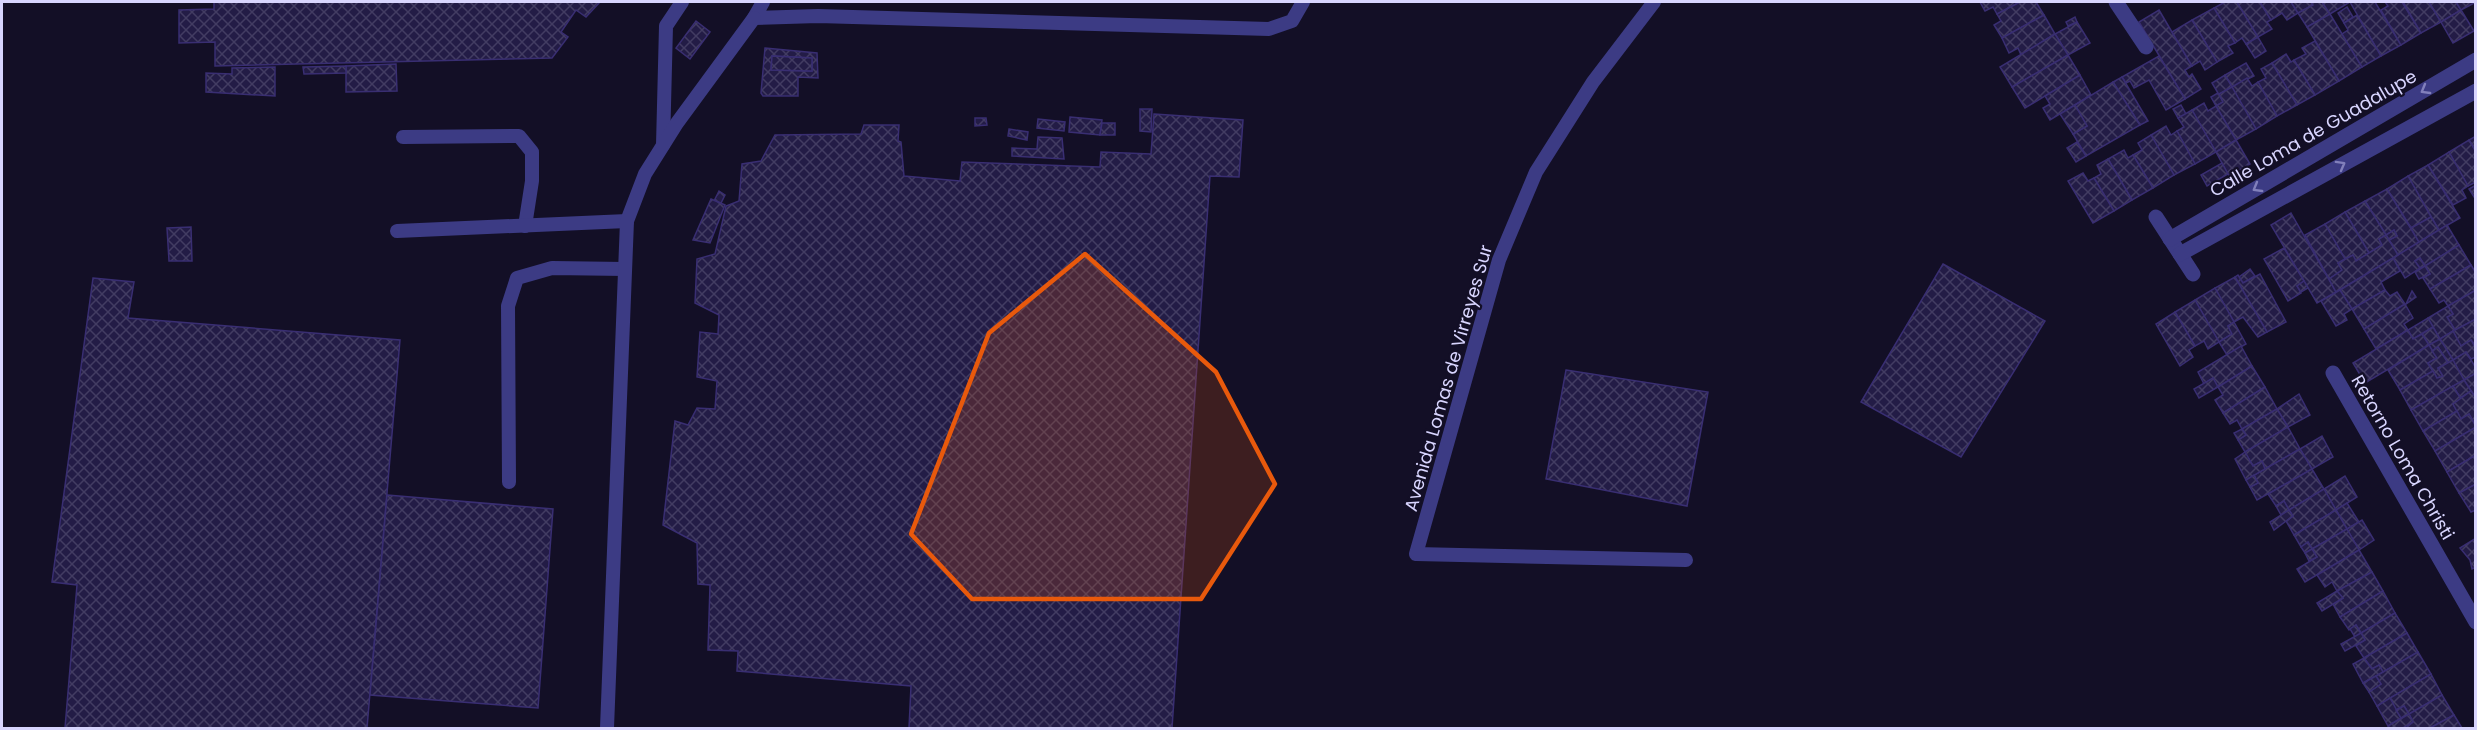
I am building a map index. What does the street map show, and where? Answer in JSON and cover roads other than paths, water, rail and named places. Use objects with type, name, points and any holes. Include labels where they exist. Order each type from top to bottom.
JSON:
[{"type":"street","points":[[2118,2],[2146,47]]},
{"type":"street","name":"Calle Loma de Guadalupe","points":[[2170,239],[2475,60]]},
{"type":"street","points":[[2180,254],[2475,92]]},
{"type":"street","points":[[2156,217],[2193,274]]},
{"type":"street","name":"Retorno Loma Christi","points":[[2333,373],[2475,622]]},
{"type":"lane","points":[[607,729],[627,221],[645,174],[676,123],[754,18],[763,2]]},
{"type":"lane","points":[[754,18],[854,17],[1269,29],[1292,21],[1303,2]]},
{"type":"lane","name":"Avenida Lomas de Virreyes Sur","points":[[1654,2],[1593,82],[1536,172],[1499,260],[1416,554],[1686,560]]},
{"type":"lane","points":[[663,145],[666,26],[681,3]]},
{"type":"lane","points":[[403,137],[519,136],[532,152],[532,181],[525,226]]},
{"type":"lane","points":[[397,231],[627,221]]},
{"type":"lane","points":[[509,482],[508,306],[517,278],[552,268],[625,269]]}]
